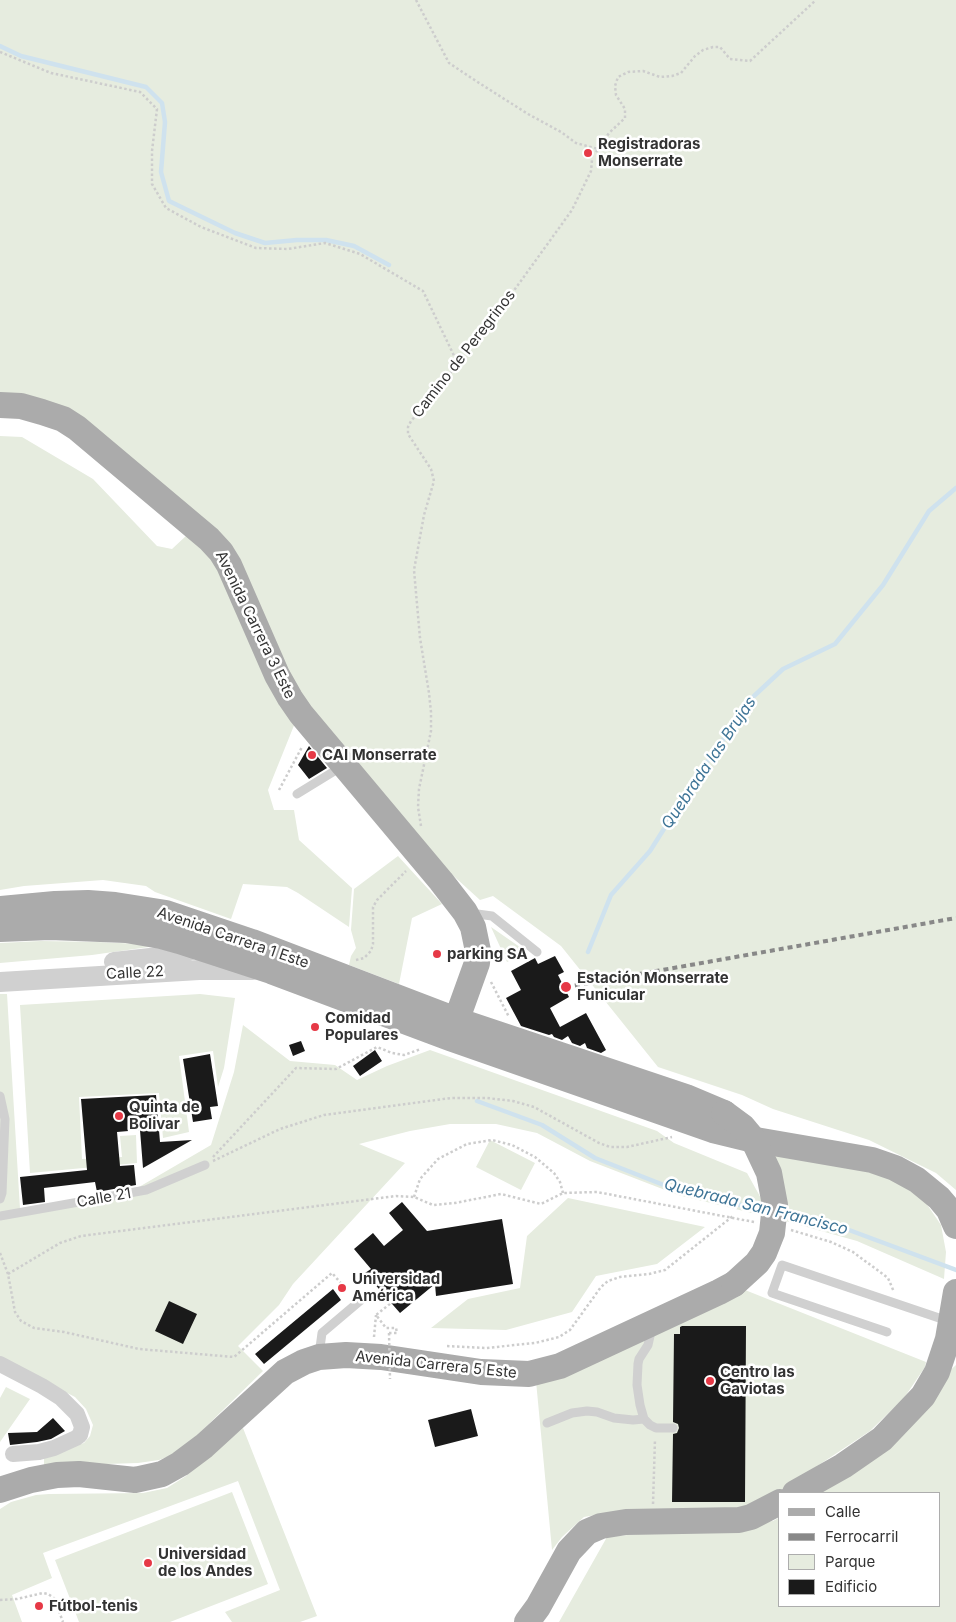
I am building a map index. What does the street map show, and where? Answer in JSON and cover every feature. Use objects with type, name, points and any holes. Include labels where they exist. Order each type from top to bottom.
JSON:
[{"type":"main road","name":"Avenida Carrera 3 Este","points":[[0,405],[21,406],[42,412],[62,419],[77,428],[209,539],[221,552],[229,565],[277,675],[290,698],[312,728],[465,912],[473,927],[478,951],[475,970],[453,1029]]},
{"type":"main road","name":"Avenida Carrera 1 Este","points":[[0,909],[88,903],[166,913],[252,942],[453,1029]]},
{"type":"main road","name":"Avenida Carrera 1 Este","points":[[0,929],[42,927],[126,930],[161,936],[453,1029]]},
{"type":"main road","name":"Avenida Carrera 5 Este","points":[[0,1490],[44,1477],[67,1474],[135,1480],[162,1474],[198,1452],[276,1378],[294,1366],[319,1357],[367,1356],[481,1372],[529,1374],[560,1366],[719,1292],[734,1284],[757,1263],[764,1253],[772,1234],[775,1205],[769,1173],[754,1139],[743,1127],[724,1113],[686,1097],[453,1029]]},
{"type":"main road","points":[[453,1029],[722,1133],[872,1160],[895,1168],[917,1180],[939,1198],[949,1210],[956,1226]]},
{"type":"main road","points":[[797,1492],[842,1466],[882,1438],[923,1396],[937,1372],[948,1339],[956,1292]]},
{"type":"main road","points":[[528,1622],[569,1551],[587,1532],[615,1523],[739,1520],[750,1517],[778,1503]]},
{"type":"street","name":"Calle 22","points":[[0,969],[119,962],[159,957],[222,943],[252,942]]},
{"type":"street","name":"Calle 22","points":[[0,982],[199,970],[271,971]]},
{"type":"street","points":[[0,1364],[61,1398],[77,1414],[82,1427],[80,1435],[54,1448],[38,1452],[13,1454]]},
{"type":"lane","points":[[297,794],[344,765]]},
{"type":"lane","points":[[465,912],[492,916],[537,952]]},
{"type":"lane","points":[[0,1096],[5,1119],[0,1199]]},
{"type":"lane","name":"Calle 21","points":[[0,1216],[146,1190],[205,1165]]},
{"type":"lane","points":[[887,1332],[772,1293],[782,1265],[952,1322]]},
{"type":"lane","points":[[319,1357],[322,1333],[361,1300]]},
{"type":"lane","points":[[652,1322],[648,1345],[639,1359],[637,1374],[640,1405],[644,1419],[650,1425],[656,1428],[673,1428]]},
{"type":"lane","points":[[547,1423],[572,1413],[587,1411],[598,1412],[614,1418],[644,1419]]},
{"type":"path","points":[[416,0],[449,63],[528,114],[562,132],[576,143],[597,150],[609,133],[625,118],[625,108],[616,95],[615,86],[618,77],[628,72],[643,71],[660,77],[672,76],[681,73],[695,56],[713,47],[720,48],[730,59],[750,61],[816,0]]},
{"type":"path","points":[[0,52],[51,73],[140,92],[157,109],[152,151],[152,184],[166,208],[201,227],[256,248],[288,249],[325,243],[360,254],[422,291],[458,364]]},
{"type":"path","name":"Camino de Peregrinos","points":[[420,857],[422,838],[418,807],[419,788],[431,731],[431,722],[429,693],[420,638],[414,570],[424,515],[434,481],[431,469],[408,434],[408,427],[505,303],[572,210],[591,171],[592,160]]},
{"type":"path","points":[[280,790],[312,728]]},
{"type":"path","points":[[353,960],[364,958],[371,951],[373,944],[373,907],[377,900],[420,857]]},
{"type":"path","points":[[490,979],[510,1019]]},
{"type":"path","points":[[205,1165],[296,1068],[336,1069],[377,1047],[404,1055],[422,1048]]},
{"type":"path","points":[[205,1165],[280,1129],[324,1115],[451,1098],[504,1100],[534,1107],[599,1144],[610,1146],[627,1147],[680,1135]]},
{"type":"path","points":[[414,1197],[420,1179],[438,1159],[466,1144],[492,1140],[512,1145],[535,1157],[554,1173],[560,1182],[563,1193]]},
{"type":"path","points":[[8,1274],[60,1243],[80,1236],[377,1198],[414,1197],[432,1205],[455,1203],[501,1194],[542,1204],[563,1193],[597,1192],[757,1222]]},
{"type":"path","points":[[447,1346],[486,1348],[535,1343],[560,1337],[570,1330],[601,1287],[608,1281],[620,1277],[665,1270],[733,1216]]},
{"type":"path","points":[[785,1229],[831,1242],[853,1252],[888,1278],[892,1285],[896,1303]]},
{"type":"path","points":[[0,1253],[8,1274],[16,1312],[21,1321],[34,1328],[64,1332],[139,1349],[234,1357],[332,1274],[346,1289]]},
{"type":"path","points":[[374,1339],[376,1315],[391,1302]]},
{"type":"path","points":[[376,1315],[386,1328],[396,1328],[397,1333],[389,1333],[390,1378]]},
{"type":"path","points":[[383,1340],[392,1341]]},
{"type":"path","points":[[387,1351],[395,1352]]},
{"type":"path","points":[[652,1522],[656,1428]]},
{"type":"path","points":[[0,1600],[17,1599],[43,1593],[48,1594],[54,1598],[63,1622]]},
{"type":"green space","points":[[0,0],[956,0],[956,1190],[936,1173],[869,1140],[773,1109],[742,1095],[658,1067],[561,946],[493,896],[480,900],[436,860],[303,702],[249,591],[128,466],[0,397]]},
{"type":"green space","points":[[0,436],[22,437],[93,479],[157,546],[172,549],[187,535],[206,541],[295,723],[268,790],[274,810],[294,810],[299,840],[352,888],[349,927],[287,887],[243,884],[231,919],[155,892],[146,886],[103,880],[24,886],[0,890]]},
{"type":"green space","points":[[398,856],[442,904],[412,918],[399,984],[349,965],[351,956],[356,948],[351,930],[354,889]]},
{"type":"green space","points":[[491,927],[527,952],[507,962]]},
{"type":"green space","points":[[41,941],[163,945],[92,955],[0,963],[0,943]]},
{"type":"green space","points":[[0,994],[7,994],[20,1209],[139,1187],[211,1145],[234,1072],[243,1025],[290,1061],[335,1065],[357,1080],[387,1066],[430,1050],[657,1131],[674,1143],[747,1173],[762,1200],[760,1215],[678,1195],[590,1161],[537,1133],[496,1124],[450,1124],[410,1131],[359,1144],[405,1163],[293,1284],[279,1305],[238,1346],[263,1371],[180,1452],[159,1460],[138,1463],[44,1466],[44,1459],[49,1453],[84,1443],[90,1436],[93,1425],[86,1409],[75,1397],[0,1358]]},
{"type":"green space","points":[[200,994],[235,998],[224,1068],[218,1087],[213,1051],[179,1056],[189,1132],[163,1138],[159,1093],[79,1097],[82,1159],[122,1157],[120,1136],[136,1135],[137,1163],[30,1173],[20,1005]]},
{"type":"green space","points":[[490,1140],[535,1163],[521,1190],[476,1167]]},
{"type":"green space","points":[[771,1151],[894,1177],[924,1200],[941,1225],[946,1252],[944,1279],[857,1241],[782,1220]]},
{"type":"green space","points":[[568,1198],[705,1227],[657,1264],[596,1276],[572,1312],[506,1330],[431,1328],[468,1299],[520,1288],[527,1236]]},
{"type":"green space","points":[[745,1290],[926,1362],[925,1367],[904,1398],[870,1431],[760,1504],[727,1512],[613,1512],[584,1517],[562,1537],[552,1550],[536,1381]]},
{"type":"green space","points":[[956,1365],[956,1622],[559,1622],[607,1537],[773,1521],[778,1518],[778,1607],[941,1607],[941,1492],[819,1492]]},
{"type":"green space","points":[[6,1387],[30,1399],[0,1442],[0,1398]]},
{"type":"green space","points":[[243,1428],[317,1616],[300,1622],[232,1622],[225,1612],[280,1590],[238,1481],[43,1553],[52,1578],[12,1595],[22,1622],[0,1622],[0,1509],[11,1502],[36,1495],[143,1493],[167,1488],[186,1476]]},
{"type":"green space","points":[[232,1492],[268,1584],[170,1622],[79,1622],[55,1560]]},
{"type":"building","name":"CAI Monserrate","points":[[309,746],[327,768],[309,779],[298,765]]},
{"type":"building","points":[[555,956],[564,972],[558,975],[569,997],[550,1008],[560,1027],[586,1013],[606,1050],[601,1053],[587,1048],[585,1043],[580,1046],[572,1043],[568,1036],[562,1040],[554,1037],[552,1034],[549,1035],[521,1026],[506,998],[521,990],[511,971],[535,958],[538,964]]},
{"type":"building","points":[[301,1041],[305,1051],[293,1056],[289,1045]]},
{"type":"building","points":[[375,1050],[382,1061],[360,1076],[353,1066]]},
{"type":"building","points":[[210,1054],[218,1106],[210,1107],[212,1119],[193,1122],[183,1059]]},
{"type":"building","points":[[156,1095],[160,1142],[192,1140],[143,1168],[140,1130],[117,1132],[120,1166],[134,1165],[136,1185],[97,1192],[95,1182],[44,1188],[45,1202],[23,1205],[20,1177],[87,1170],[81,1099]]},
{"type":"building","points":[[402,1202],[427,1231],[502,1219],[513,1284],[436,1296],[435,1284],[400,1313],[365,1273],[371,1269],[354,1249],[373,1233],[384,1246],[403,1230],[389,1213]]},
{"type":"building","points":[[333,1289],[341,1300],[264,1364],[255,1354]]},
{"type":"building","points":[[169,1301],[197,1314],[183,1344],[155,1331]]},
{"type":"building","name":"Centro las Gaviotas","points":[[746,1326],[745,1502],[672,1502],[673,1434],[677,1433],[679,1428],[678,1424],[673,1422],[674,1334],[680,1334],[680,1327]]},
{"type":"building","points":[[471,1409],[478,1436],[435,1447],[428,1420]]},
{"type":"building","points":[[53,1418],[65,1431],[51,1439],[10,1445],[8,1433],[37,1432]]},
{"type":"waterway","points":[[0,46],[21,56],[146,87],[162,103],[165,122],[161,172],[169,201],[235,233],[265,243],[326,240],[354,246],[389,265]]},
{"type":"waterway","name":"Quebrada las Brujas","points":[[588,952],[611,895],[650,851],[700,772],[754,696],[783,669],[835,644],[883,585],[929,511],[956,488]]},
{"type":"waterway","name":"Quebrada San Francisco","points":[[477,1101],[542,1125],[595,1158],[679,1191],[767,1211]]},
{"type":"waterway","name":"Quebrada San Francisco","points":[[782,1214],[841,1227],[956,1270]]},
{"type":"railway","points":[[566,987],[956,918]]},
{"type":"place","name":"Registradoras Monserrate","points":[[588,153]]},
{"type":"place","name":"CAI Monserrate","points":[[312,755]]},
{"type":"place","name":"parking SA","points":[[437,954]]},
{"type":"place","name":"Estación Monserrate Funicular","points":[[566,987]]},
{"type":"place","name":"Comidad Populares","points":[[315,1027]]},
{"type":"place","name":"Quinta de Bolivar","points":[[119,1116]]},
{"type":"place","name":"Universidad América","points":[[342,1288]]},
{"type":"place","name":"Centro las Gaviotas","points":[[710,1381]]},
{"type":"place","name":"Universidad de los Andes","points":[[148,1563]]},
{"type":"place","name":"Fútbol-tenis","points":[[39,1606]]}]
